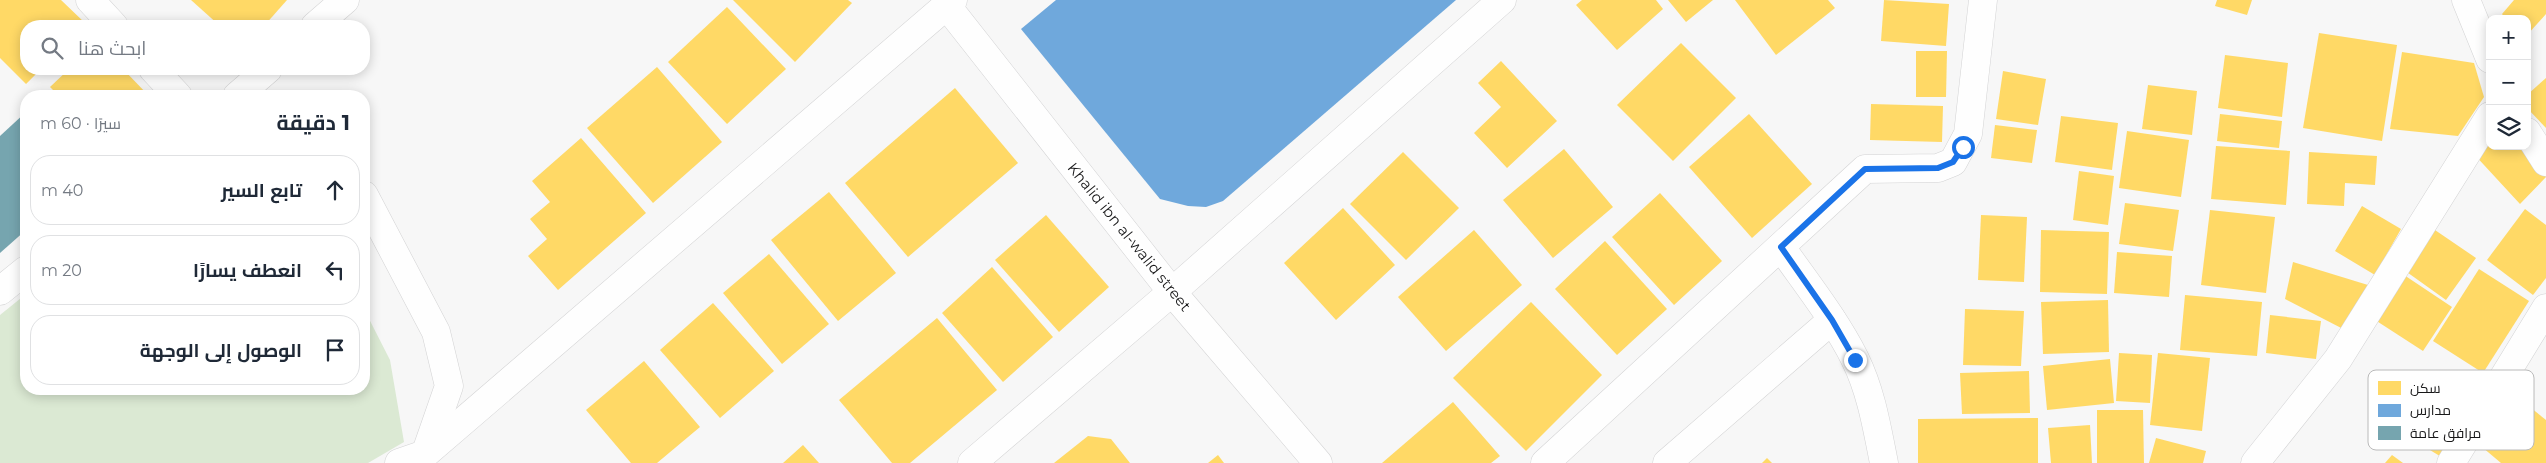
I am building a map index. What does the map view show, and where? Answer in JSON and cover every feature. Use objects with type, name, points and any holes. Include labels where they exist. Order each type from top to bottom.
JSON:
[{"type":"street","points":[[90,0],[108,20]]},
{"type":"street","points":[[322,20],[345,0]]},
{"type":"street","points":[[972,463],[1172,292],[1502,0]]},
{"type":"street","points":[[1545,463],[1865,169],[1938,168],[1953,162],[1968,134],[1983,0]]},
{"type":"street","points":[[2466,0],[2486,49]]},
{"type":"street","points":[[399,463],[428,458],[950,3]]},
{"type":"street","name":"Khalid ibn al-walid street","points":[[950,3],[1172,292],[1318,463]]},
{"type":"street","points":[[159,75],[172,90]]},
{"type":"street","points":[[244,90],[261,75]]},
{"type":"street","points":[[2255,463],[2338,358],[2486,122]]},
{"type":"street","points":[[2531,138],[2546,162]]},
{"type":"street","points":[[370,206],[436,332],[449,386],[428,458]]},
{"type":"street","points":[[1781,247],[1832,320],[1855,360],[1873,412],[1884,463]]},
{"type":"street","points":[[0,291],[20,275]]},
{"type":"street","points":[[2508,370],[2546,308]]},
{"type":"street","points":[[1667,463],[1832,320]]},
{"type":"street","points":[[2451,463],[2459,450]]},
{"type":"green space","points":[[20,299],[20,395],[370,395],[370,321],[390,360],[404,442],[368,463],[0,463],[0,315]]},
{"type":"building: سكن","points":[[0,0],[61,0],[82,20],[20,20],[20,75],[35,75],[26,84],[0,58]]},
{"type":"building: سكن","points":[[191,0],[287,0],[269,20],[213,20]]},
{"type":"building: سكن","points":[[733,0],[848,0],[852,3],[795,62]]},
{"type":"building: سكن","points":[[1582,0],[1656,0],[1663,9],[1617,50],[1576,5]]},
{"type":"building: سكن","points":[[1668,0],[1713,0],[1686,22]]},
{"type":"building: سكن","points":[[1735,0],[1828,0],[1835,8],[1776,55]]},
{"type":"building: سكن","points":[[1884,0],[1949,4],[1946,46],[1881,41]]},
{"type":"building: سكن","points":[[2217,0],[2252,0],[2247,15],[2215,6]]},
{"type":"building: سكن","points":[[2514,0],[2546,0],[2546,14],[2531,31],[2531,15],[2502,14]]},
{"type":"building: سكن","points":[[727,7],[786,69],[727,124],[668,62]]},
{"type":"building: سكن","points":[[2319,33],[2397,45],[2382,141],[2303,128]]},
{"type":"building: سكن","points":[[1681,43],[1736,98],[1673,161],[1617,105]]},
{"type":"building: سكن","points":[[1916,51],[1947,51],[1946,97],[1916,97]]},
{"type":"building: سكن","points":[[2402,52],[2474,63],[2484,97],[2458,136],[2390,129]]},
{"type":"building: سكن","points":[[2225,55],[2288,63],[2282,117],[2218,108]]},
{"type":"building: سكن","points":[[1501,61],[1557,121],[1507,168],[1474,133],[1501,107],[1478,83]]},
{"type":"building: سكن","points":[[657,67],[722,142],[653,203],[587,128]]},
{"type":"building: سكن","points":[[2003,71],[2046,79],[2038,125],[1996,119]]},
{"type":"building: سكن","points":[[63,75],[129,75],[143,90],[53,90],[50,87]]},
{"type":"building: سكن","points":[[2546,78],[2546,128],[2531,112],[2531,91]]},
{"type":"building: سكن","points":[[2148,85],[2197,91],[2192,135],[2142,129]]},
{"type":"building: سكن","points":[[955,88],[1018,163],[908,257],[845,183]]},
{"type":"building: سكن","points":[[1871,104],[1943,106],[1942,142],[1870,140]]},
{"type":"building: سكن","points":[[1749,114],[1812,184],[1752,238],[1689,167]]},
{"type":"building: سكن","points":[[2220,114],[2282,121],[2279,148],[2217,141]]},
{"type":"building: سكن","points":[[2061,116],[2118,123],[2112,170],[2055,162]]},
{"type":"building: سكن","points":[[1995,125],[2037,130],[2032,163],[1991,158]]},
{"type":"building: سكن","points":[[2127,131],[2189,140],[2181,197],[2119,188]]},
{"type":"building: سكن","points":[[581,138],[646,213],[558,290],[528,256],[547,239],[530,219],[550,202],[532,181]]},
{"type":"building: سكن","points":[[2486,140],[2486,150],[2522,150],[2546,177],[2520,204],[2472,152]]},
{"type":"building: سكن","points":[[2216,146],[2290,151],[2286,205],[2211,199]]},
{"type":"building: سكن","points":[[1564,149],[1613,207],[1553,258],[1503,200]]},
{"type":"building: سكن","points":[[1403,152],[1459,208],[1406,260],[1350,204]]},
{"type":"building: سكن","points":[[2309,152],[2377,156],[2375,185],[2345,183],[2344,206],[2307,204]]},
{"type":"building: سكن","points":[[2079,171],[2114,176],[2108,225],[2073,220]]},
{"type":"building: سكن","points":[[829,192],[896,273],[838,321],[771,240]]},
{"type":"building: سكن","points":[[1660,193],[1722,261],[1674,305],[1612,237]]},
{"type":"building: سكن","points":[[2125,203],[2179,210],[2173,251],[2119,244]]},
{"type":"building: سكن","points":[[2362,206],[2401,229],[2375,275],[2335,251]]},
{"type":"building: سكن","points":[[1343,208],[1395,265],[1336,320],[1284,263]]},
{"type":"building: سكن","points":[[2525,209],[2546,225],[2546,278],[2533,295],[2487,260]]},
{"type":"building: سكن","points":[[2210,210],[2275,217],[2266,293],[2201,285]]},
{"type":"building: سكن","points":[[1046,215],[1109,287],[1059,332],[995,260]]},
{"type":"building: سكن","points":[[1981,215],[2027,217],[2024,282],[1978,280]]},
{"type":"building: سكن","points":[[2432,228],[2476,258],[2446,300],[2404,270]]},
{"type":"building: سكن","points":[[1474,230],[1522,285],[1446,351],[1398,297]]},
{"type":"building: سكن","points":[[2041,230],[2109,232],[2107,294],[2040,292]]},
{"type":"building: سكن","points":[[1605,241],[1667,309],[1617,355],[1555,289]]},
{"type":"building: سكن","points":[[2117,252],[2172,256],[2169,297],[2114,293]]},
{"type":"building: سكن","points":[[769,254],[829,324],[782,364],[723,293]]},
{"type":"building: سكن","points":[[2293,262],[2368,285],[2347,331],[2285,299]]},
{"type":"building: سكن","points":[[992,267],[1053,337],[1003,382],[942,313]]},
{"type":"building: سكن","points":[[2479,269],[2529,301],[2485,370],[2478,370],[2433,341]]},
{"type":"building: سكن","points":[[2401,273],[2452,307],[2423,351],[2372,318]]},
{"type":"building: سكن","points":[[2185,295],[2262,302],[2257,356],[2180,350]]},
{"type":"building: سكن","points":[[2108,300],[2109,352],[2043,354],[2041,302]]},
{"type":"building: سكن","points":[[1531,302],[1602,375],[1526,451],[1453,378]]},
{"type":"building: سكن","points":[[713,303],[774,371],[720,418],[660,350]]},
{"type":"building: سكن","points":[[1965,309],[2024,311],[2021,366],[1963,365]]},
{"type":"building: سكن","points":[[2270,315],[2321,321],[2316,359],[2266,353]]},
{"type":"building: سكن","points":[[937,318],[997,390],[910,463],[892,463],[839,400]]},
{"type":"building: سكن","points":[[2119,353],[2152,355],[2150,403],[2116,401]]},
{"type":"building: سكن","points":[[2158,353],[2210,358],[2202,431],[2150,425]]},
{"type":"building: سكن","points":[[2110,359],[2114,403],[2047,410],[2043,366]]},
{"type":"building: سكن","points":[[644,361],[700,427],[657,463],[631,463],[586,410]]},
{"type":"building: سكن","points":[[2029,371],[2030,413],[1962,414],[1960,373]]},
{"type":"building: سكن","points":[[1453,402],[1500,456],[1491,463],[1382,463]]},
{"type":"building: سكن","points":[[2097,410],[2143,410],[2144,463],[2097,463]]},
{"type":"building: سكن","points":[[2534,410],[2546,420],[2546,463],[2501,463],[2486,450],[2534,450]]},
{"type":"building: سكن","points":[[2038,418],[2038,463],[1918,463],[1918,419]]},
{"type":"building: سكن","points":[[2090,425],[2092,463],[2051,463],[2048,428]]},
{"type":"building: سكن","points":[[1088,436],[1111,439],[1130,463],[1054,463]]},
{"type":"building: سكن","points":[[2156,438],[2206,451],[2203,463],[2149,463]]},
{"type":"building: سكن","points":[[803,445],[819,463],[783,463]]},
{"type":"building: سكن","points":[[2430,450],[2448,450],[2443,458]]},
{"type":"building: سكن","points":[[1218,455],[1224,463],[1208,463]]},
{"type":"building: سكن","points":[[2392,455],[2403,463],[2385,463]]},
{"type":"building: سكن","points":[[1767,458],[1772,463],[1762,463]]},
{"type":"building: مدارس","points":[[1056,0],[1456,0],[1223,201],[1206,207],[1188,206],[1160,199],[1021,29]]},
{"type":"building: مرافق عامة","points":[[20,118],[20,235],[0,253],[0,136]]},
{"type":"route","points":[[1855,360],[1832,320],[1781,247],[1865,169],[1938,168],[1953,162],[1963,147]]}]
